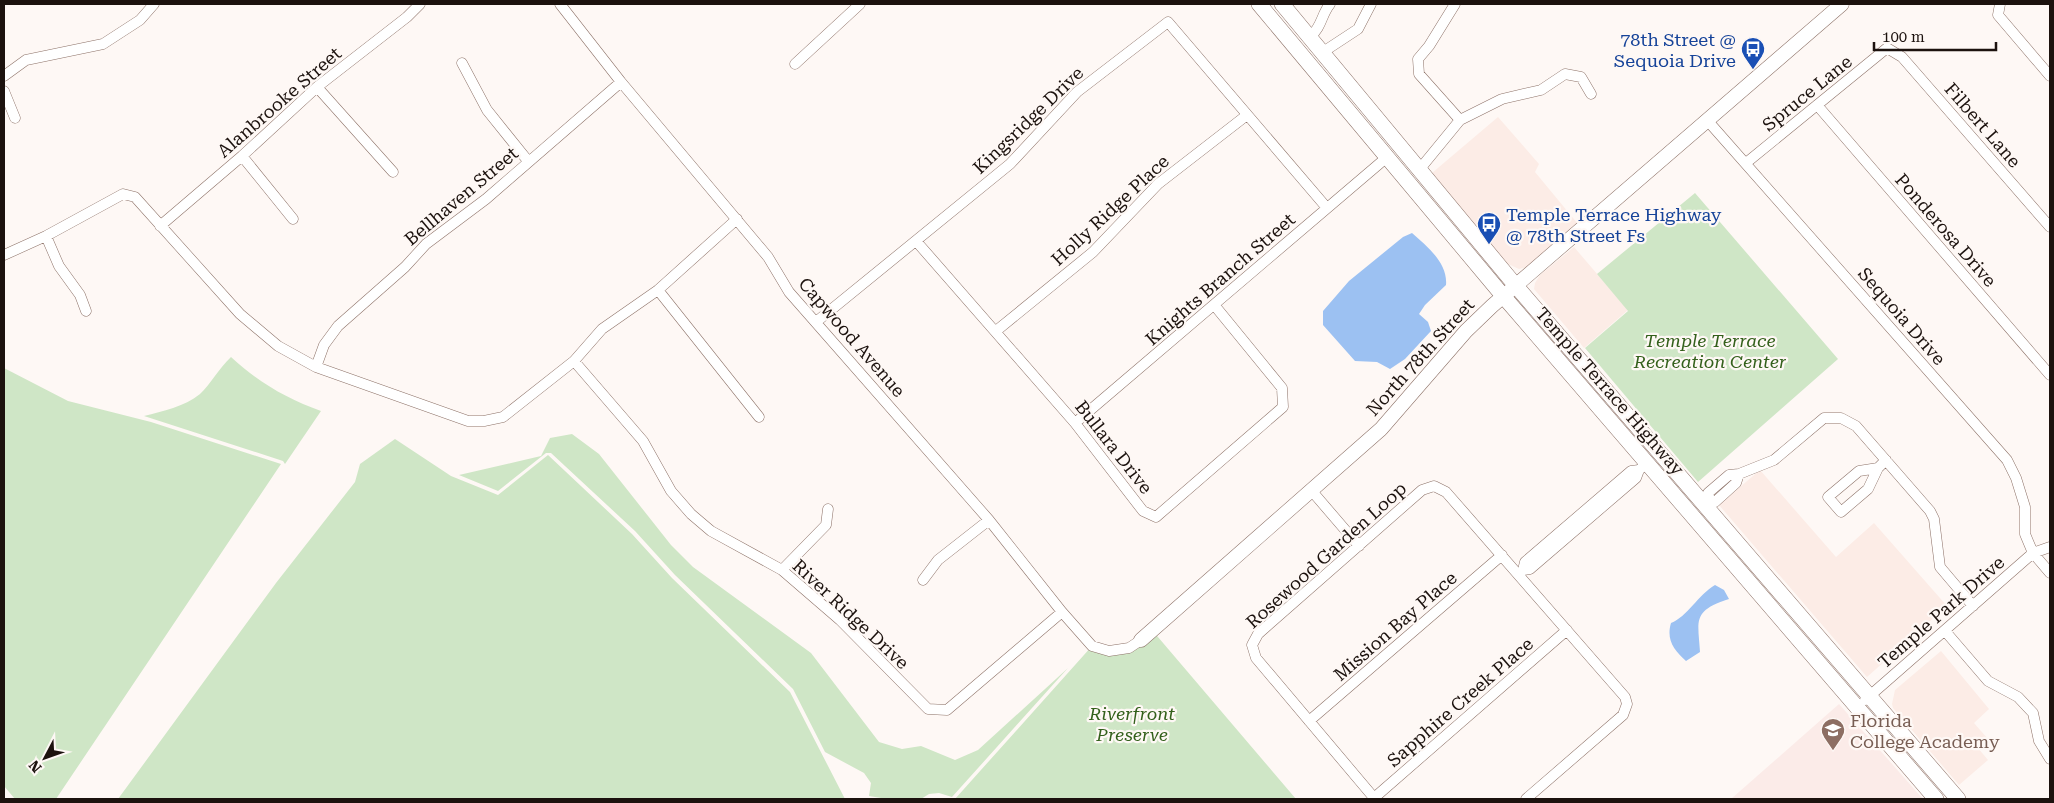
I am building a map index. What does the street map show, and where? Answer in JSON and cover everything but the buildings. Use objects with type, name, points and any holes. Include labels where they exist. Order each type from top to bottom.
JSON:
[{"type":"main road","name":"Temple Terrace Highway","points":[[1258,4],[1643,466],[1857,706],[1936,799]]},
{"type":"main road","points":[[1268,4],[1307,48],[1316,53],[1323,52]]},
{"type":"main road","name":"Temple Terrace Highway","points":[[1282,4],[1516,286],[1707,503],[1958,799]]},
{"type":"main road","points":[[1386,158],[1399,146]]},
{"type":"main road","points":[[1643,466],[1661,466],[1697,506],[1707,503]]},
{"type":"street","points":[[4,76],[26,60],[103,44],[140,20],[154,4]]},
{"type":"street","name":"Alanbrooke Street","points":[[160,226],[242,156],[317,87],[408,17],[420,4]]},
{"type":"street","name":"Capwood Avenue","points":[[560,4],[621,82],[768,257],[790,292],[989,520],[1062,612],[1092,646],[1108,651],[1129,648],[1140,640]]},
{"type":"street","points":[[795,64],[860,4]]},
{"type":"street","points":[[1310,37],[1320,27],[1324,12],[1330,4]]},
{"type":"street","points":[[1455,4],[1429,46],[1418,59],[1419,74],[1460,120]]},
{"type":"street","name":"North 78th Street","points":[[1140,640],[1381,429],[1466,331],[1706,120],[1842,4]]},
{"type":"street","points":[[2000,4],[1998,15],[2050,76]]},
{"type":"street","points":[[1323,52],[1358,29],[1368,5]]},
{"type":"street","name":"Kingsridge Drive","points":[[816,322],[1010,164],[1077,92],[1168,22],[1327,208]]},
{"type":"street","name":"Spruce Lane","points":[[1746,163],[1887,48]]},
{"type":"street","name":"Filbert Lane","points":[[1887,48],[1902,57],[2050,227]]},
{"type":"street","points":[[462,63],[487,110],[528,161]]},
{"type":"street","points":[[1419,170],[1460,120],[1502,99],[1542,90],[1565,74],[1581,78],[1591,94]]},
{"type":"street","name":"Bellhaven Street","points":[[316,367],[324,345],[338,326],[405,267],[426,244],[486,199],[621,82]]},
{"type":"street","points":[[317,87],[393,172]]},
{"type":"street","points":[[4,91],[15,118]]},
{"type":"street","name":"Ponderosa Drive","points":[[1816,105],[2050,376]]},
{"type":"street","name":"Holly Ridge Place","points":[[996,331],[1093,252],[1158,184],[1247,115]]},
{"type":"street","name":"Sequoia Drive","points":[[1706,120],[2007,460],[2016,478],[2025,508],[2025,534],[2033,554]]},
{"type":"street","points":[[242,156],[293,219]]},
{"type":"street","name":"Knights Branch Street","points":[[1075,423],[1215,306],[1386,158]]},
{"type":"street","points":[[4,255],[46,236],[123,194],[135,197],[240,314],[278,346],[316,367],[468,421],[484,421],[503,416],[574,360],[602,329],[658,290],[737,219]]},
{"type":"street","points":[[46,236],[59,266],[80,295],[86,311]]},
{"type":"street","name":"Bullara Drive","points":[[916,241],[1075,423],[1144,511],[1156,517],[1283,407],[1282,388],[1215,306]]},
{"type":"street","points":[[658,290],[758,416]]},
{"type":"street","name":"River Ridge Drive","points":[[574,360],[643,442],[671,491],[691,514],[711,531],[782,570],[840,620],[928,709],[947,710],[1062,612]]},
{"type":"street","points":[[1707,503],[1708,493],[1729,475],[1739,474],[1774,460],[1820,421],[1829,417],[1852,423],[1932,515],[1940,567],[1973,606]]},
{"type":"street","points":[[1878,468],[1859,471],[1828,497],[1841,512],[1868,489],[1878,468],[1886,460]]},
{"type":"street","points":[[1521,572],[1525,562],[1568,531],[1631,472],[1643,466]]},
{"type":"street","name":"Rosewood Garden Loop","points":[[1375,799],[1256,658],[1252,645],[1258,634],[1422,490],[1434,486],[1441,488],[1502,555]]},
{"type":"street","points":[[1311,490],[1359,546]]},
{"type":"street","points":[[782,570],[826,525],[828,509]]},
{"type":"street","points":[[923,580],[938,560],[989,520]]},
{"type":"street","name":"Temple Park Drive","points":[[1857,706],[2033,554],[2050,547]]},
{"type":"street","points":[[2033,554],[2050,573]]},
{"type":"street","points":[[1502,555],[1521,572],[1567,630],[1625,697],[1626,710],[1526,799]]},
{"type":"street","name":"Mission Bay Place","points":[[1310,722],[1502,555]]},
{"type":"street","name":"Sapphire Creek Place","points":[[1375,799],[1567,630]]},
{"type":"street","points":[[1945,631],[1988,681],[2018,697],[2033,714],[2041,746],[2050,759]]},
{"type":"shaded area","points":[[1498,117],[1539,164],[1535,172],[1578,224],[1527,267],[1519,269],[1506,263],[1432,173]]},
{"type":"shaded area","points":[[1574,247],[1628,310],[1584,348],[1534,289],[1540,275]]},
{"type":"shaded area","points":[[1760,470],[1836,557],[1874,523],[1947,606],[1867,677],[1719,505]]},
{"type":"shaded area","points":[[1941,651],[1989,709],[1974,723],[1988,739],[1978,748],[1988,760],[1959,785],[1893,708],[1892,704],[1895,690]]},
{"type":"shaded area","name":"Florida College Academy","points":[[1839,704],[1923,799],[1731,799]]},
{"type":"green space","name":"Temple Terrace Recreation Center","points":[[1695,193],[1838,359],[1698,482],[1585,348],[1628,311],[1597,274]]},
{"type":"green space","points":[[231,357],[273,389],[321,411],[285,464],[283,461],[144,416],[173,408],[200,394]]},
{"type":"green space","points":[[4,368],[68,401],[151,422],[281,464],[56,799],[15,799],[4,786]]},
{"type":"green space","points":[[572,434],[599,454],[671,545],[693,567],[811,653],[879,742],[902,749],[921,746],[955,760],[978,750],[1068,668],[952,797],[939,793],[929,794],[921,799],[887,799],[869,796],[871,783],[864,773],[825,752],[793,689],[675,575],[635,531],[551,453],[546,453],[498,491],[459,475],[541,456],[550,438]]},
{"type":"green space","points":[[395,439],[451,476],[498,495],[548,455],[632,534],[672,578],[790,692],[845,799],[118,799],[276,583],[355,482],[360,464]]},
{"type":"green space","name":"Riverfront Preserve","points":[[1152,630],[1296,799],[955,799],[1092,646],[1129,648]]},
{"type":"water","points":[[1412,233],[1440,262],[1446,277],[1446,285],[1425,305],[1419,314],[1428,322],[1431,331],[1405,359],[1390,369],[1377,362],[1355,361],[1323,325],[1323,311],[1349,281],[1403,237]]},
{"type":"water","points":[[1715,585],[1724,590],[1729,599],[1717,603],[1703,613],[1700,618],[1698,632],[1700,652],[1686,661],[1678,653],[1670,640],[1671,623],[1682,616],[1703,594]]},
{"type":"place","name":"78th Street @ Sequoia Drive","points":[[1753,70]]},
{"type":"place","name":"Temple Terrace Highway @ 78th Street Fs","points":[[1489,245]]},
{"type":"place","name":"Florida College Academy","points":[[1833,751]]}]
